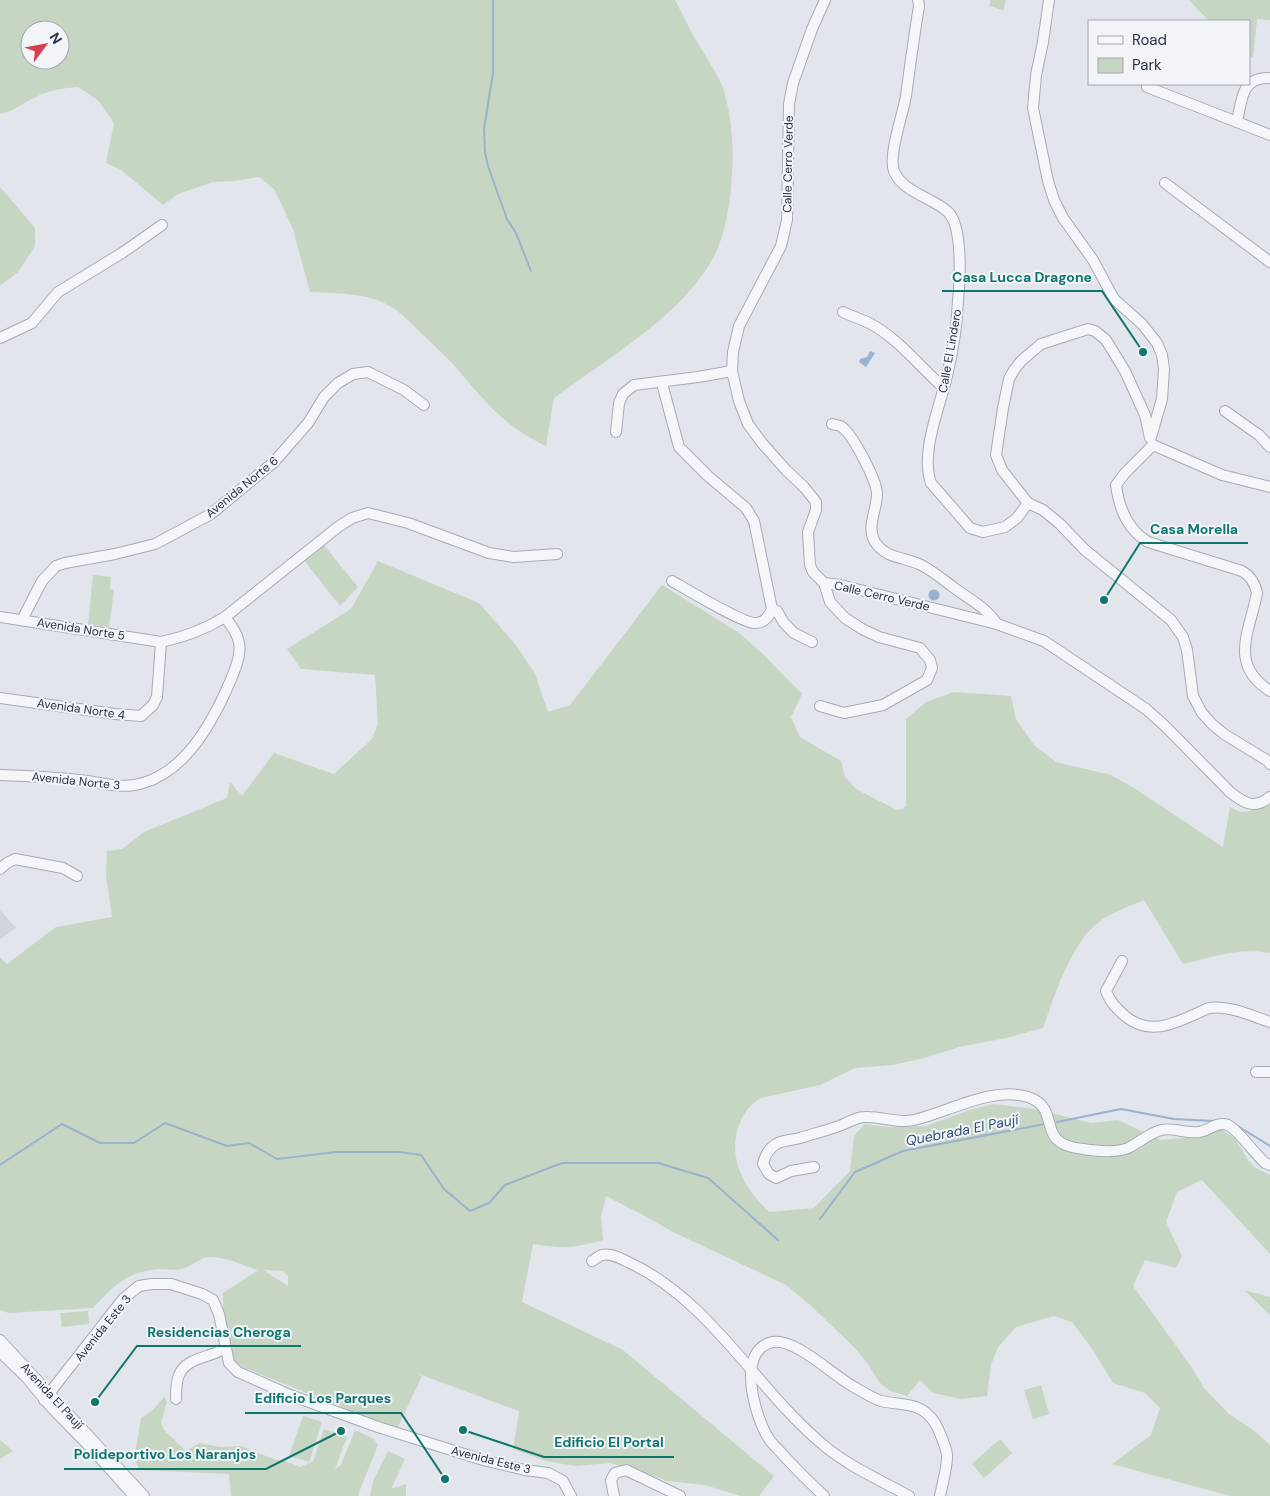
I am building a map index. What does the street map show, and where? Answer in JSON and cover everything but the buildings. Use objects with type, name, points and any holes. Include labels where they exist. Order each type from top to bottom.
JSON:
[{"type":"street","name":"Calle Cerro Verde","points":[[825,0],[814,22],[793,83],[789,104],[787,212],[781,246],[739,326],[733,352],[732,371],[738,401],[748,424],[762,443],[816,502],[816,510],[808,532],[808,549],[813,572],[824,583],[840,585],[997,624],[1044,641],[1146,709],[1219,782],[1241,801],[1252,805],[1264,802],[1270,797]]},
{"type":"street","name":"Calle El Lindero","points":[[918,0],[919,6],[905,98],[893,157],[894,170],[900,179],[914,192],[948,212],[958,234],[956,328],[944,388],[928,448],[928,476],[931,483],[970,528],[983,532],[1005,527],[1017,518],[1028,503]]},
{"type":"street","points":[[1049,0],[1036,75],[1033,108],[1048,181],[1054,200],[1063,218],[1093,260],[1114,299],[1142,324],[1157,343],[1164,369],[1162,399],[1151,441],[1116,485],[1118,501],[1129,524],[1137,535],[1148,542],[1247,574],[1256,586],[1257,593],[1245,640],[1244,656],[1250,671],[1270,691]]},
{"type":"street","points":[[1250,83],[1252,80],[1260,78],[1270,78]]},
{"type":"street","points":[[1237,122],[1244,92],[1249,85]]},
{"type":"street","points":[[1147,87],[1270,135]]},
{"type":"street","points":[[1165,183],[1270,262]]},
{"type":"street","points":[[0,338],[32,323],[58,292],[122,253],[162,225]]},
{"type":"street","points":[[843,312],[882,331],[944,388]]},
{"type":"street","points":[[1270,488],[1222,475],[1175,456],[1151,441],[1145,415],[1125,371],[1106,340],[1095,331],[1088,329],[1040,344],[1021,361],[1009,379],[996,455],[1002,470],[1028,503],[1042,510],[1060,524],[1085,550],[1171,620],[1183,637],[1193,696],[1202,713],[1224,734],[1270,764]]},
{"type":"street","points":[[616,432],[619,403],[623,394],[634,385],[732,371]]},
{"type":"street","name":"Avenida Norte 6","points":[[22,620],[42,581],[56,566],[155,544],[211,514],[274,462],[308,423],[324,397],[353,374],[368,372],[404,390],[424,405]]},
{"type":"street","points":[[664,382],[662,387],[679,447],[708,476],[746,508],[754,521],[772,609],[763,621],[754,623],[729,613],[672,581]]},
{"type":"street","points":[[1226,410],[1259,434],[1270,447]]},
{"type":"street","points":[[832,424],[842,426],[871,473],[877,492],[871,525],[872,534],[880,548],[892,556],[918,563],[934,572],[990,613],[997,624]]},
{"type":"street","points":[[161,642],[186,636],[209,627],[338,527],[352,518],[368,513],[408,523],[489,553],[514,557],[557,554]]},
{"type":"street","points":[[820,706],[844,713],[883,705],[927,680],[932,668],[930,660],[920,648],[879,637],[844,618],[830,602],[824,583]]},
{"type":"street","points":[[772,609],[777,611],[784,623],[794,633],[812,642]]},
{"type":"street","name":"Avenida Norte 3","points":[[0,775],[49,777],[117,786],[144,783],[168,770],[197,744],[213,719],[234,670],[240,650],[239,641],[225,616]]},
{"type":"street","name":"Avenida Norte 5","points":[[0,617],[161,642]]},
{"type":"street","name":"Avenida Norte 4","points":[[0,698],[141,716],[153,705],[156,697],[161,642]]},
{"type":"street","points":[[0,869],[16,859],[63,868],[77,876]]},
{"type":"street","points":[[1122,961],[1106,991],[1109,1000],[1132,1022],[1149,1028],[1165,1026],[1209,1008],[1216,1007],[1270,1022]]},
{"type":"street","points":[[1256,1072],[1270,1072]]},
{"type":"street","points":[[814,1167],[791,1172],[776,1178],[769,1174],[763,1164],[769,1150],[778,1143],[856,1119],[866,1117],[904,1122],[916,1120],[955,1106],[1011,1094],[1029,1098],[1042,1106],[1048,1113],[1051,1134],[1057,1141],[1069,1147],[1083,1150],[1126,1149],[1159,1130],[1202,1132],[1221,1124],[1234,1130],[1264,1163],[1270,1165]]},
{"type":"street","points":[[592,1261],[602,1255],[614,1256],[642,1268],[699,1312],[751,1368],[796,1421],[822,1445],[844,1460],[909,1496]]},
{"type":"street","name":"Avenida Este 3","points":[[47,1397],[123,1299],[139,1286],[171,1284],[202,1294],[213,1300],[219,1314],[229,1363],[238,1372],[290,1395],[378,1427],[483,1460],[525,1470],[548,1473],[563,1481],[570,1496]]},
{"type":"street","name":"Avenida El Paují","points":[[0,1340],[134,1496]]},
{"type":"street","points":[[824,1496],[768,1439],[752,1396],[751,1368],[759,1349],[768,1344],[775,1342],[796,1347],[852,1386],[879,1400],[920,1408],[935,1424],[948,1456],[940,1496]]},
{"type":"street","points":[[176,1399],[178,1376],[183,1368],[189,1362],[226,1348]]},
{"type":"street","name":"Avenida El Paují","points":[[0,1352],[144,1496]]},
{"type":"street","points":[[614,1496],[611,1480],[615,1473],[626,1470],[680,1496]]},
{"type":"shaded area","points":[[0,910],[16,928],[0,939]]},
{"type":"green space","points":[[0,0],[675,0],[721,83],[729,115],[733,162],[727,217],[721,240],[712,260],[698,281],[662,318],[554,398],[546,446],[505,420],[474,389],[453,364],[406,318],[393,308],[380,301],[361,296],[310,292],[293,229],[274,189],[259,177],[213,182],[178,194],[163,205],[121,170],[106,163],[114,123],[98,100],[78,87],[46,93],[0,114]]},
{"type":"green space","points":[[991,0],[1006,0],[1003,10],[989,6]]},
{"type":"green space","points":[[1189,0],[1270,0],[1270,20],[1257,19],[1253,58],[1250,56],[1250,20],[1208,20]]},
{"type":"green space","points":[[0,187],[35,228],[35,246],[18,272],[0,286]]},
{"type":"green space","points":[[322,543],[358,587],[340,606],[303,559]]},
{"type":"green space","points":[[378,561],[479,603],[516,645],[535,674],[548,712],[570,705],[662,585],[738,632],[763,654],[802,694],[791,717],[800,737],[841,761],[845,777],[856,789],[897,810],[903,809],[906,806],[906,719],[926,702],[954,692],[1011,696],[1016,719],[1034,745],[1056,762],[1111,775],[1134,788],[1223,847],[1230,807],[1245,812],[1267,802],[1270,806],[1270,953],[1259,951],[1237,952],[1183,964],[1144,900],[1104,918],[1084,937],[1063,974],[1043,1028],[1006,1038],[959,1047],[893,1065],[855,1068],[820,1085],[761,1098],[746,1111],[742,1119],[738,1128],[735,1152],[737,1163],[746,1184],[769,1212],[814,1208],[850,1171],[854,1136],[865,1124],[886,1127],[926,1126],[970,1110],[994,1104],[1035,1109],[1091,1123],[1118,1120],[1161,1140],[1203,1136],[1220,1129],[1235,1138],[1254,1167],[1270,1175],[1270,1254],[1202,1180],[1177,1192],[1166,1222],[1182,1256],[1176,1268],[1145,1260],[1133,1286],[1192,1368],[1204,1388],[1229,1414],[1253,1430],[1270,1445],[1270,1496],[1230,1496],[1112,1464],[1151,1435],[1160,1408],[1145,1393],[1113,1383],[1091,1347],[1072,1322],[1054,1316],[1016,1327],[998,1347],[991,1365],[987,1396],[961,1399],[933,1393],[920,1380],[907,1396],[890,1391],[879,1382],[855,1348],[786,1285],[671,1231],[606,1196],[601,1217],[603,1240],[568,1247],[533,1244],[522,1302],[623,1350],[774,1476],[759,1496],[740,1496],[705,1485],[667,1481],[610,1463],[575,1466],[546,1461],[513,1449],[519,1411],[416,1373],[422,1376],[397,1429],[247,1369],[233,1361],[223,1310],[223,1293],[258,1270],[222,1258],[208,1257],[177,1270],[158,1269],[128,1277],[114,1287],[93,1308],[9,1313],[0,1310],[0,957],[7,964],[56,927],[112,917],[106,876],[107,851],[122,849],[144,832],[227,798],[230,782],[242,796],[274,753],[334,774],[372,739],[378,724],[375,675],[301,669],[287,649],[351,609]],"holes":[[[263,1270],[283,1271],[288,1276],[288,1286]]]},
{"type":"green space","points":[[93,575],[111,577],[110,589],[114,590],[109,627],[88,624]]},
{"type":"green space","points":[[1244,1290],[1270,1297],[1270,1315]]},
{"type":"green space","points":[[88,1311],[89,1324],[62,1327],[60,1313]]},
{"type":"green space","points":[[1041,1385],[1049,1414],[1033,1419],[1024,1390]]},
{"type":"green space","points":[[164,1397],[167,1402],[161,1422],[164,1430],[186,1451],[200,1443],[220,1447],[241,1446],[300,1467],[313,1461],[324,1429],[347,1437],[335,1469],[341,1465],[355,1430],[374,1439],[378,1445],[358,1495],[360,1496],[231,1496],[229,1474],[140,1470],[134,1459],[141,1418],[152,1411]]},
{"type":"green space","points":[[303,1416],[322,1422],[309,1462],[289,1456]]},
{"type":"green space","points":[[1000,1439],[1012,1453],[984,1478],[972,1464]]},
{"type":"green space","points":[[0,1440],[13,1451],[0,1459]]},
{"type":"green space","points":[[388,1451],[405,1459],[391,1489],[406,1484],[406,1496],[370,1496],[373,1481]]},
{"type":"water","points":[[870,351],[875,353],[866,367],[859,362],[860,359],[867,357]]},
{"type":"water","points":[[932,590],[936,590],[939,595],[938,599],[932,600],[929,597],[929,593]]},
{"type":"waterway","points":[[493,0],[493,73],[484,129],[485,152],[488,166],[507,219],[516,233],[531,271]]},
{"type":"waterway","name":"Quebrada El Paují","points":[[1057,1122],[1121,1109],[1174,1119],[1214,1121]]},
{"type":"waterway","name":"Quebrada El Paují","points":[[0,1165],[62,1124],[100,1143],[134,1143],[165,1123],[227,1146],[249,1143],[277,1159],[336,1152],[399,1152],[421,1155],[444,1189],[470,1211],[489,1203],[505,1185],[562,1163],[658,1163],[708,1178],[778,1240]]},
{"type":"waterway","name":"Quebrada El Paují","points":[[820,1219],[855,1172],[903,1151],[1045,1124]]},
{"type":"waterway","name":"Quebrada El Paují","points":[[1236,1125],[1270,1146]]},
{"type":"place","name":"Casa Lucca Dragone","points":[[1143,352]]},
{"type":"place","name":"Casa Morella","points":[[1104,600]]},
{"type":"place","name":"Residencias Cheroga","points":[[95,1402]]},
{"type":"place","name":"Edificio El Portal","points":[[463,1430]]},
{"type":"place","name":"Polideportivo Los Naranjos","points":[[341,1431]]},
{"type":"place","name":"Edificio Los Parques","points":[[445,1479]]}]
